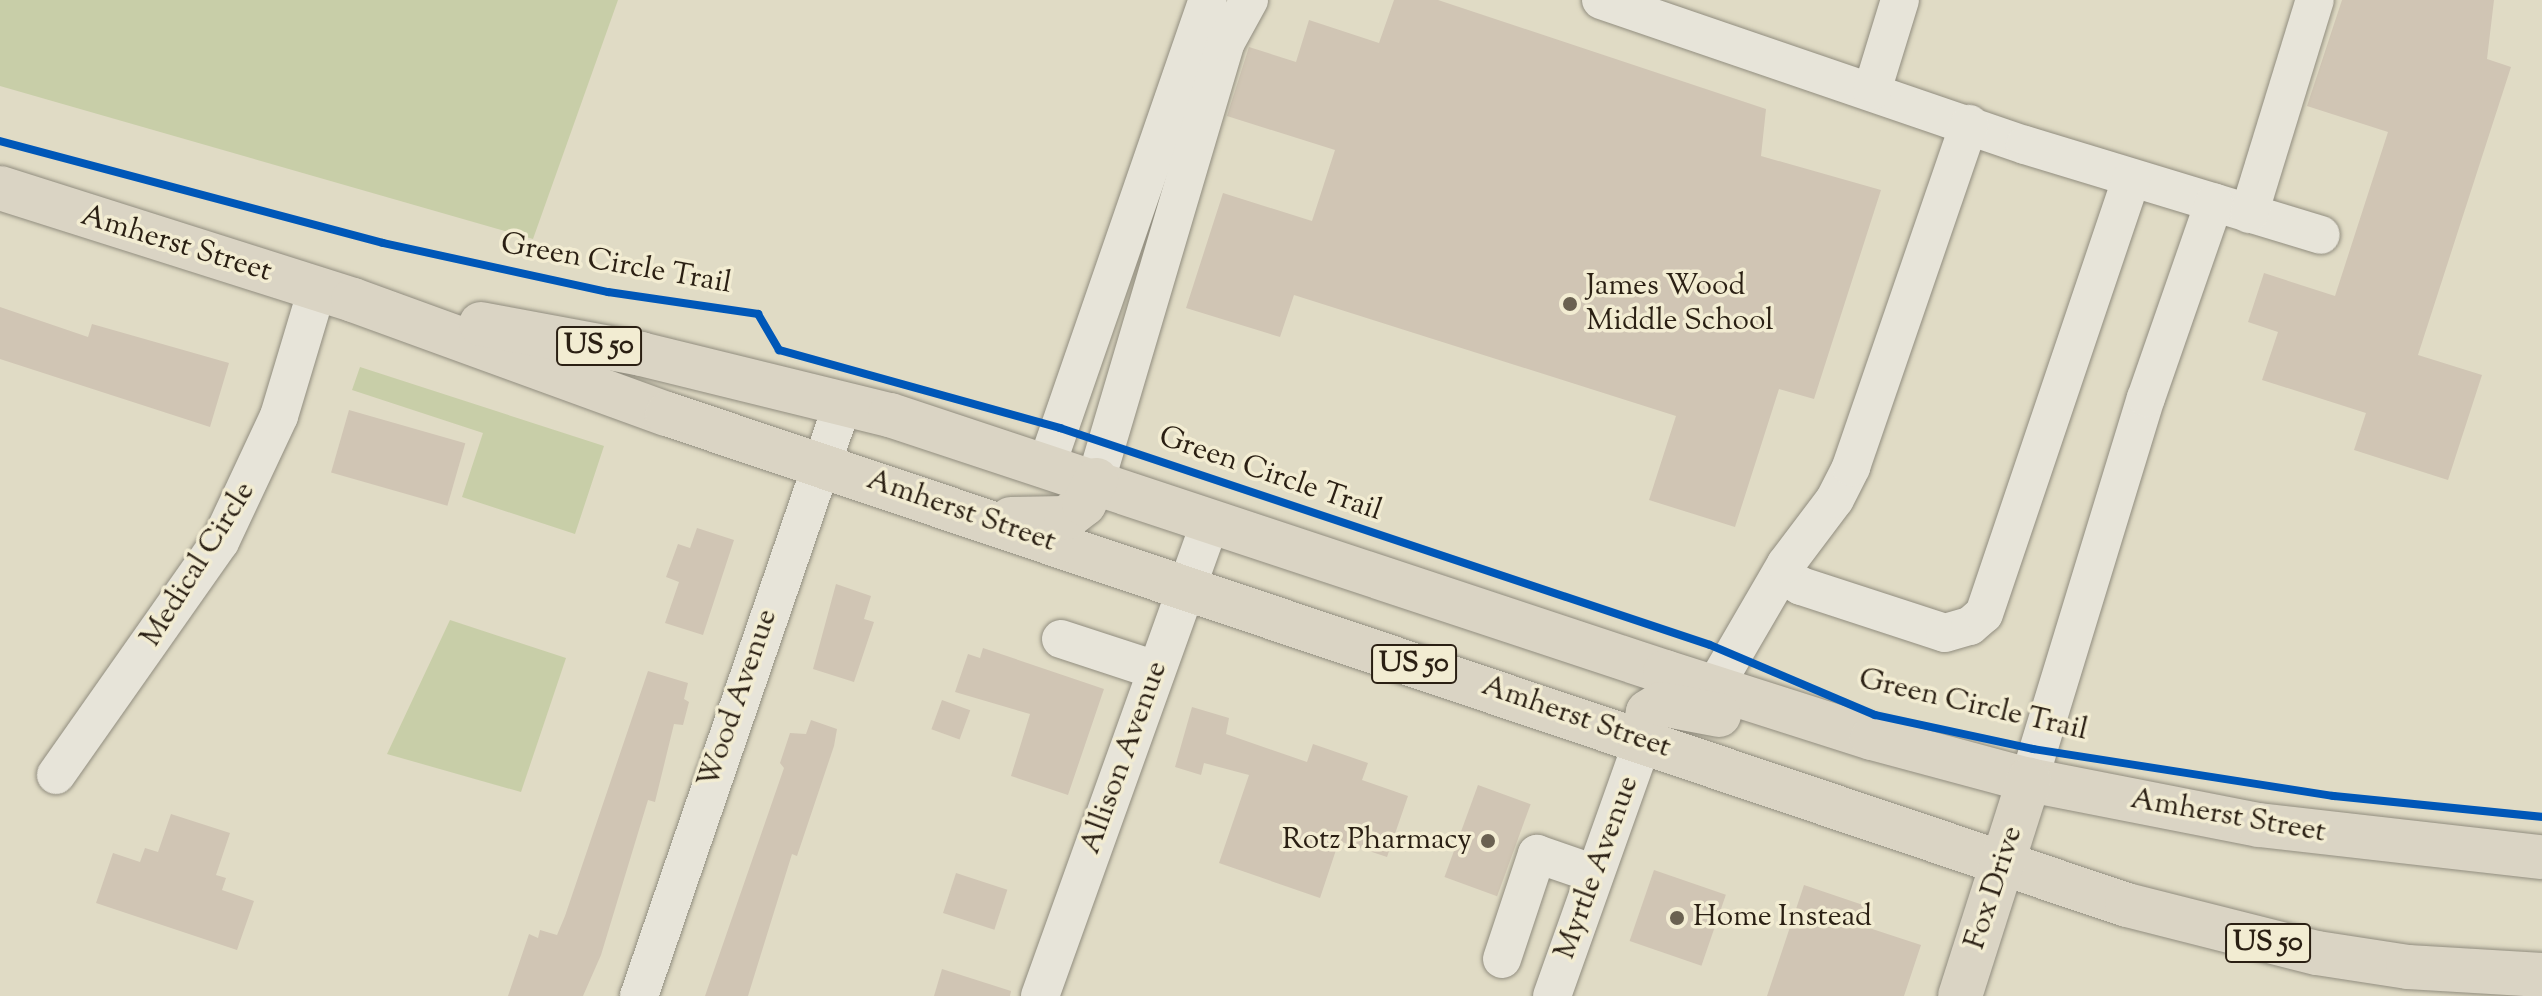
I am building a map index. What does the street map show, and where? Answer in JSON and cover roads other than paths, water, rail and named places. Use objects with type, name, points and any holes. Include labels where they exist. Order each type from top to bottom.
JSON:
[{"type":"main road","name":"Amherst Street","points":[[0,188],[335,294],[968,515],[2142,909],[2303,950],[2408,967],[2542,975]]},
{"type":"main road","name":"Amherst Street","points":[[335,294],[641,354],[843,403],[1047,464],[1813,719],[2029,780],[2259,825],[2542,857]]},
{"type":"main road","points":[[968,515],[1056,521],[1077,511],[1096,480]]},
{"type":"main road","points":[[1643,740],[1648,712],[1661,704],[1727,716],[1813,719]]},
{"type":"main road","name":"Fox Drive","points":[[1960,996],[2029,780]]},
{"type":"street","points":[[1047,464],[1208,0]]},
{"type":"street","points":[[1096,480],[1226,42],[1249,0]]},
{"type":"street","points":[[1601,0],[2132,178],[2321,235]]},
{"type":"street","points":[[1872,91],[1900,0]]},
{"type":"street","points":[[2029,780],[2146,398],[2232,208],[2315,0]]},
{"type":"street","points":[[1715,686],[1781,574],[1835,499],[1851,467],[1969,124]]},
{"type":"street","points":[[1781,574],[1801,586],[1945,633],[1970,626],[1984,614],[2132,178]]},
{"type":"street","name":"Medical Circle","points":[[56,775],[220,542],[335,294]]},
{"type":"street","name":"Wood Avenue","points":[[639,996],[825,466],[843,403]]},
{"type":"street","name":"Allison Avenue","points":[[1040,996],[1211,520]]},
{"type":"street","points":[[1061,639],[1156,670]]},
{"type":"street","name":"Myrtle Avenue","points":[[1552,996],[1643,740]]},
{"type":"street","points":[[1502,959],[1537,854],[1595,874]]},
{"type":"place","name":"James Wood Middle School","points":[[1570,304]]},
{"type":"place","name":"Rotz Pharmacy","points":[[1488,841]]},
{"type":"place","name":"Home Instead","points":[[1677,918]]}]
